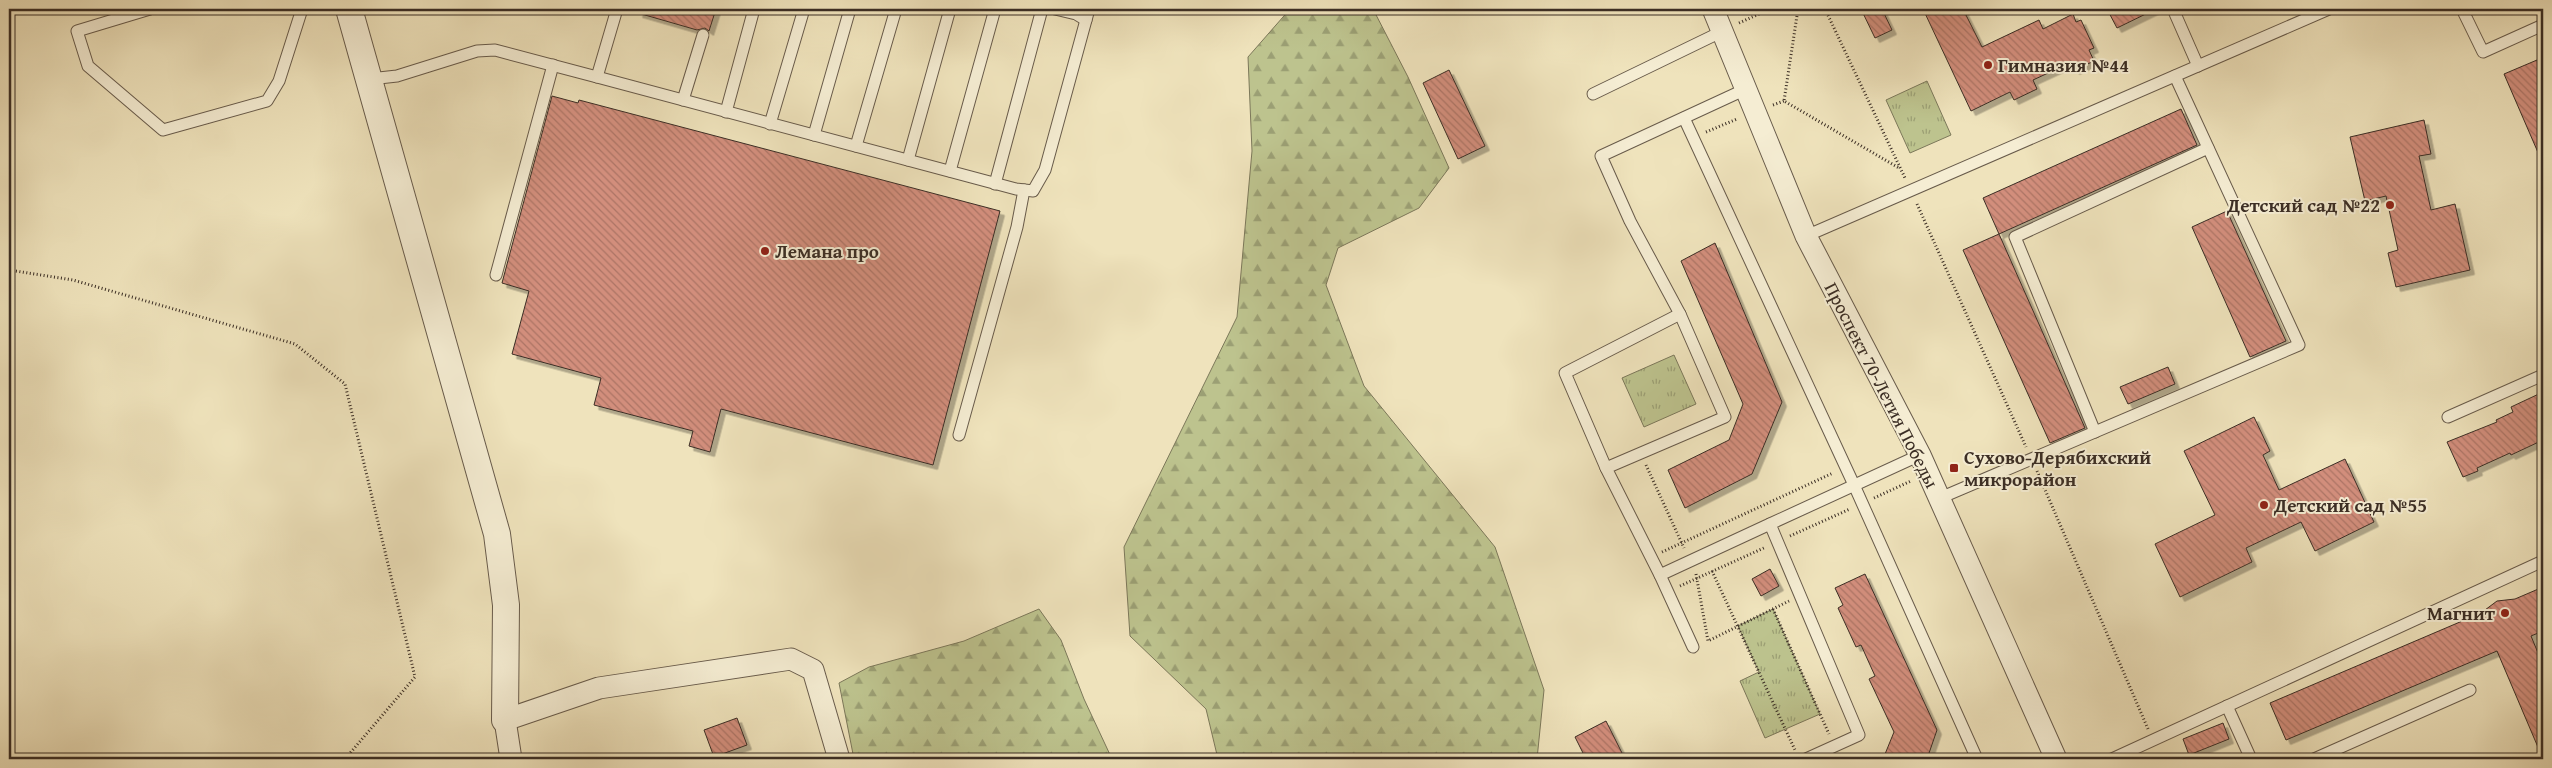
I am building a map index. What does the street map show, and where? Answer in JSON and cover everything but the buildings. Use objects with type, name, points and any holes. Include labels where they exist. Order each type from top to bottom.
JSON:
[{"type":"street","points":[[349,9],[498,534],[506,604],[505,720],[511,759]]},
{"type":"street","name":"Проспект 70-Летия Победы","points":[[1713,9],[1806,236],[1920,455],[2056,759]]},
{"type":"street","points":[[505,720],[599,688],[791,659],[813,670],[839,759]]},
{"type":"lane","points":[[150,9],[77,31],[88,66],[163,130],[267,101],[279,81],[302,9]]},
{"type":"lane","points":[[596,77],[617,9]]},
{"type":"lane","points":[[726,112],[754,9]]},
{"type":"lane","points":[[770,124],[804,9]]},
{"type":"lane","points":[[814,135],[850,9]]},
{"type":"lane","points":[[856,146],[896,9]]},
{"type":"lane","points":[[908,160],[950,9]]},
{"type":"lane","points":[[950,172],[995,9]]},
{"type":"lane","points":[[995,184],[1042,9]]},
{"type":"lane","points":[[370,79],[397,76],[477,51],[496,50],[995,184],[1034,191],[1045,170],[1088,14],[1076,14],[1055,9]]},
{"type":"lane","points":[[2173,9],[2198,66]]},
{"type":"lane","points":[[1806,236],[2329,9]]},
{"type":"lane","points":[[2462,9],[2483,52],[2543,26]]},
{"type":"lane","points":[[1593,94],[1723,31]]},
{"type":"lane","points":[[684,100],[702,35]]},
{"type":"lane","points":[[496,275],[553,65]]},
{"type":"lane","points":[[1940,498],[2299,345],[2175,76]]},
{"type":"lane","points":[[1606,468],[1725,417],[1680,314],[1630,220],[1601,156],[1746,89]]},
{"type":"lane","points":[[1684,118],[1854,485],[1977,759]]},
{"type":"lane","points":[[2096,432],[2015,236],[2208,148]]},
{"type":"lane","points":[[959,435],[1016,227],[1024,190]]},
{"type":"lane","points":[[1680,314],[1564,373],[1606,468],[1660,575],[1693,647]]},
{"type":"lane","points":[[2448,417],[2543,375]]},
{"type":"lane","points":[[1660,575],[1920,455]]},
{"type":"lane","points":[[1770,524],[1859,735],[1806,759]]},
{"type":"lane","points":[[2112,759],[2543,561]]},
{"type":"lane","points":[[2314,759],[2470,690]]},
{"type":"lane","points":[[2227,706],[2251,759]]},
{"type":"path","points":[[1723,31],[1770,9]]},
{"type":"path","points":[[1784,101],[1798,9]]},
{"type":"path","points":[[1825,9],[1901,169],[2032,459],[2152,740]]},
{"type":"path","points":[[1767,108],[1784,101]]},
{"type":"path","points":[[1784,101],[1901,169]]},
{"type":"path","points":[[1693,137],[1740,118]]},
{"type":"path","points":[[9,270],[73,280],[294,344],[345,384],[416,677],[346,759]]},
{"type":"path","points":[[1651,558],[1845,467]]},
{"type":"path","points":[[1712,571],[1796,752]]},
{"type":"path","points":[[1738,626],[1773,609],[1834,746]]},
{"type":"green space","points":[[1290,9],[1373,9],[1408,77],[1449,168],[1419,208],[1338,248],[1326,285],[1364,386],[1495,547],[1544,690],[1537,759],[1218,759],[1206,709],[1130,636],[1124,547],[1237,317],[1252,151],[1248,57]]},
{"type":"green space","points":[[1927,81],[1951,135],[1910,153],[1886,100]]},
{"type":"green space","points":[[1674,355],[1696,404],[1644,427],[1622,378]]},
{"type":"green space","points":[[1039,609],[1061,640],[1084,699],[1112,759],[854,759],[839,683],[869,667],[964,641]]},
{"type":"green space","points":[[1773,609],[1820,714],[1765,738],[1740,681],[1759,672],[1738,626]]},
{"type":"place","name":"Гимназия №44","points":[[1988,65]]},
{"type":"place","name":"Детский сад №22","points":[[2390,205]]},
{"type":"place","name":"Лемана про","points":[[765,251]]},
{"type":"place","name":"Сухово-Дерябихский микрорайон","points":[[1954,468]]},
{"type":"place","name":"Детский сад №55","points":[[2264,505]]},
{"type":"place","name":"Магнит","points":[[2505,613]]}]
